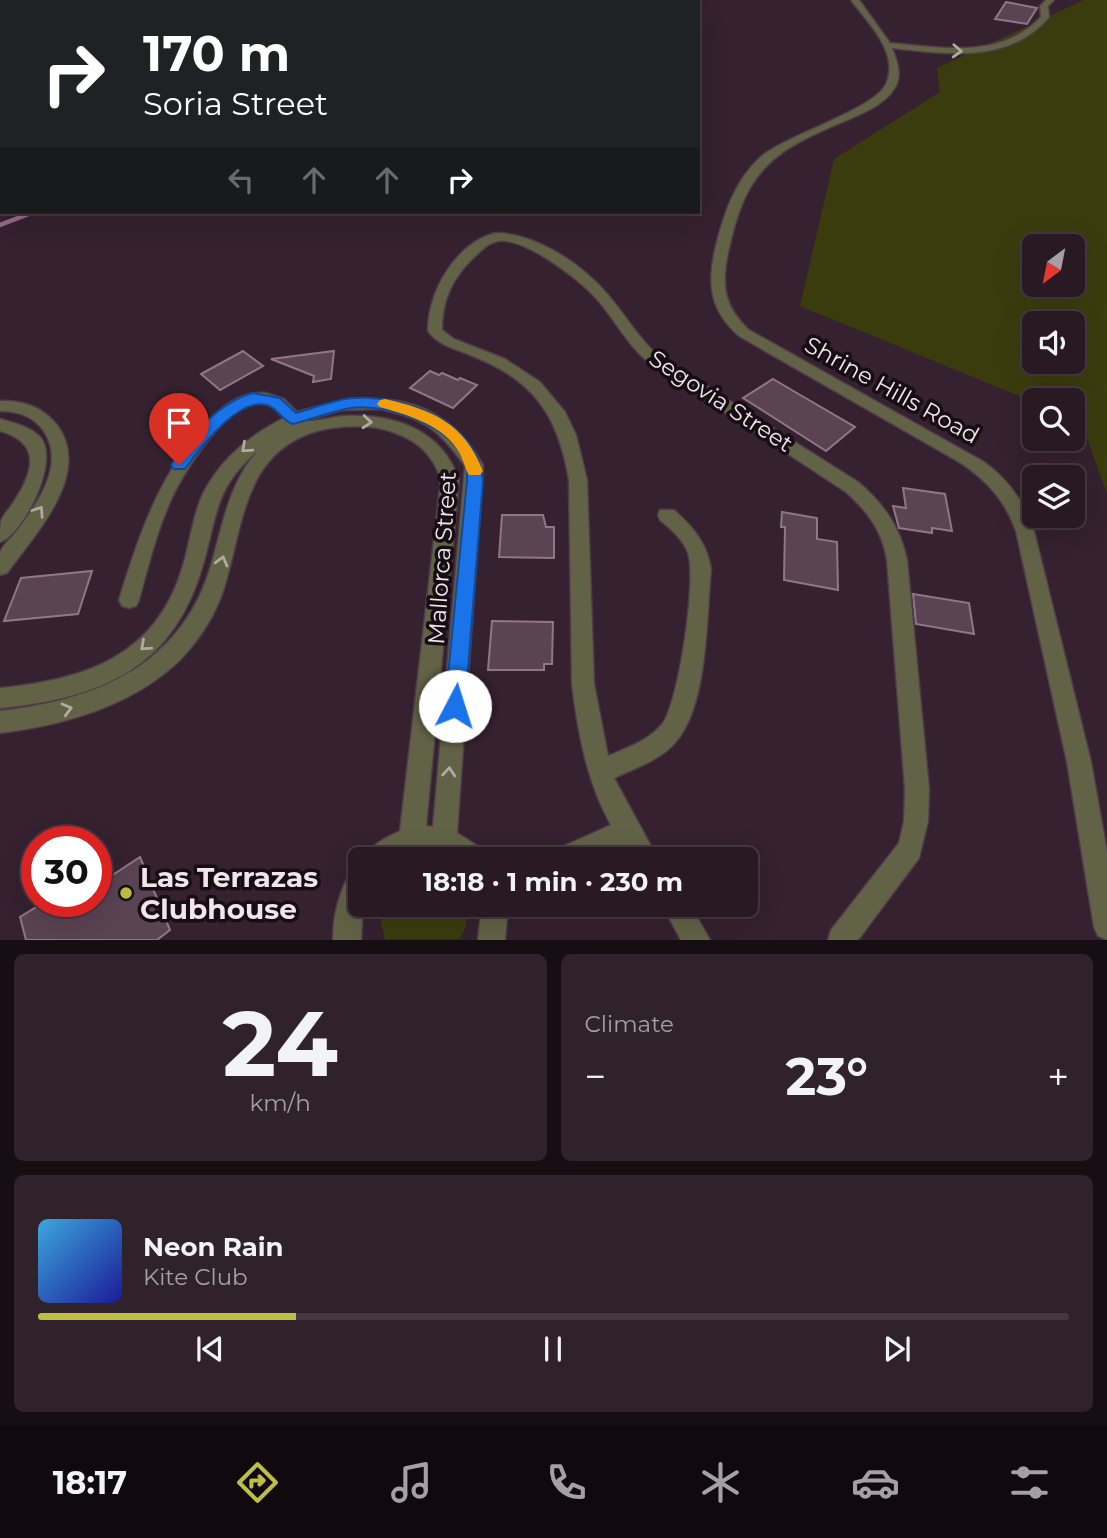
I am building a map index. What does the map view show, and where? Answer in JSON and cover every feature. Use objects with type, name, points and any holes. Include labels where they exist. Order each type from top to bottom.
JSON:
[{"type":"street","name":"Shrine Hills Road","points":[[855,0],[889,45],[896,64],[896,74],[880,96],[846,119],[803,135],[777,150],[761,163],[746,182],[729,220],[717,275],[720,303],[724,314],[744,333],[967,459],[988,473],[1012,497],[1025,531],[1079,762],[1107,927]]},
{"type":"street","points":[[889,45],[965,51],[990,49],[1035,29],[1045,17],[1044,6],[1050,0]]},
{"type":"street","name":"Segovia Street","points":[[637,847],[626,831],[600,772],[591,735],[583,684],[578,480],[574,452],[566,426],[555,406],[528,380],[497,361],[446,341],[435,331],[443,285],[481,244],[493,237],[511,237],[527,243],[591,285],[610,306],[626,332],[652,358],[852,487],[874,505],[887,522],[894,539],[897,560],[917,789],[916,821],[910,849],[841,940]]},
{"type":"street","points":[[130,600],[149,533],[168,484],[192,448],[231,409],[253,398],[275,402],[298,424]]},
{"type":"street","name":"Mallorca Street","points":[[0,698],[36,696],[68,688],[121,665],[145,648],[178,606],[213,491],[222,475],[255,440],[335,406],[373,402],[409,409],[442,426],[466,449],[474,465],[444,840]]},
{"type":"street","points":[[0,406],[25,409],[39,416],[60,440],[63,454],[61,470],[44,504],[0,567]]},
{"type":"street","points":[[3,426],[25,409]]},
{"type":"street","name":"Mallorca Street","points":[[0,722],[24,720],[111,695],[134,683],[172,654],[198,620],[214,591],[239,493],[247,476],[298,424],[340,422],[396,426],[429,444],[441,454],[450,480],[412,840]]},
{"type":"street","points":[[0,535],[33,486],[40,460],[38,448],[32,439],[22,431],[3,426]]},
{"type":"street","points":[[600,772],[651,748],[669,734],[680,717],[686,696],[700,556],[687,533],[667,515]]},
{"type":"street","points":[[443,545],[469,545]]},
{"type":"street","points":[[591,847],[626,831]]},
{"type":"street","points":[[395,847],[412,840],[444,840],[461,847]]},
{"type":"street","points":[[347,940],[348,912]]},
{"type":"street","points":[[491,940],[494,917]]},
{"type":"street","points":[[683,917],[697,940]]},
{"type":"shaded area","points":[[1084,0],[1107,0],[1107,494],[1085,432],[1085,388],[1022,388],[1022,397],[800,306],[834,159],[940,92],[937,68]]},
{"type":"shaded area","points":[[382,917],[467,917],[460,939],[385,939]]},
{"type":"building","points":[[1006,2],[1037,8],[1027,24],[995,19]]},
{"type":"building","points":[[243,351],[263,366],[220,390],[201,374]]},
{"type":"building","points":[[334,351],[331,379],[313,382],[314,376],[271,359]]},
{"type":"building","points":[[430,371],[477,385],[453,408],[410,388]]},
{"type":"building","points":[[773,379],[855,427],[826,451],[743,398]]},
{"type":"building","points":[[903,488],[945,494],[952,531],[932,528],[932,533],[899,528],[893,506],[906,508]]},
{"type":"building","points":[[782,512],[817,518],[817,539],[837,542],[838,590],[784,580],[785,527],[781,527]]},
{"type":"building","points":[[502,515],[543,515],[546,527],[554,527],[554,558],[499,557]]},
{"type":"building","points":[[92,571],[78,614],[4,621],[21,578]]},
{"type":"building","points":[[913,594],[969,603],[974,634],[916,624]]},
{"type":"building","points":[[492,621],[553,622],[552,664],[544,664],[544,670],[488,670]]},
{"type":"building","name":"Las Terrazas Clubhouse","points":[[140,857],[170,930],[157,940],[26,940],[21,916],[112,917],[112,875]]},
{"type":"waterway","points":[[0,225],[29,214]]},
{"type":"slow traffic","points":[[385,404],[409,409],[442,426],[466,449],[475,471]]},
{"type":"place","name":"Las Terrazas Clubhouse","points":[[126,893]]},
{"type":"route","points":[[179,465],[231,409],[253,398],[275,402],[293,419],[314,411],[353,403],[391,404],[427,417],[456,438],[466,449],[474,465],[475,481],[455,706]]}]
